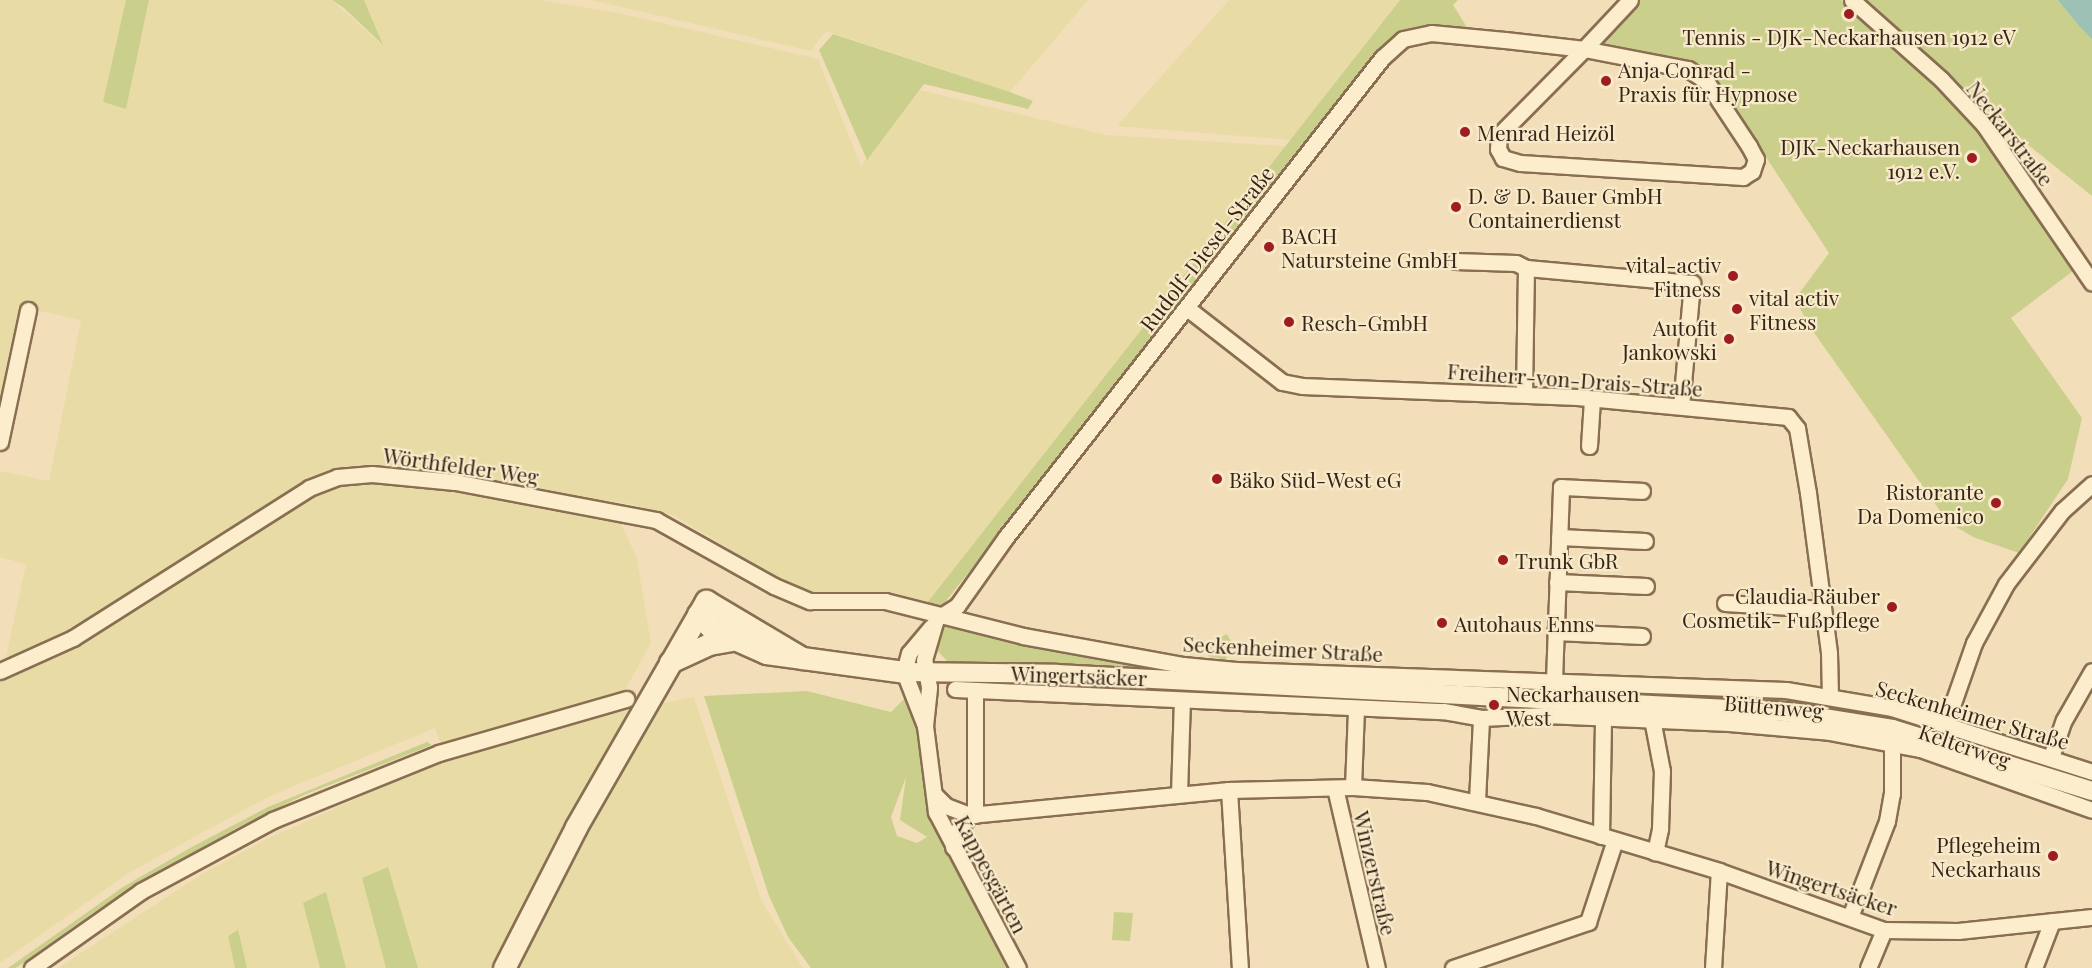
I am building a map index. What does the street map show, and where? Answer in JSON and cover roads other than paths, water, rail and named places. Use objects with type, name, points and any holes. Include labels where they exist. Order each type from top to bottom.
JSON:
[{"type":"main road","points":[[702,607],[712,629],[731,640],[766,653],[904,672]]},
{"type":"main road","points":[[702,607],[802,658]]},
{"type":"main road","points":[[504,968],[576,827],[702,607]]},
{"type":"main road","points":[[670,662],[709,644],[731,640]]},
{"type":"street","points":[[1584,49],[1630,0]]},
{"type":"street","name":"Neckarstraße","points":[[1852,0],[1941,79],[1984,125],[2092,283]]},
{"type":"street","name":"Rudolf-Diesel-Straße","points":[[904,672],[909,653],[945,613],[957,606],[1006,537],[1382,58],[1403,39],[1431,33],[1584,49],[1698,73],[1749,146],[1756,159],[1752,171],[1743,177],[1520,163],[1503,158],[1498,149],[1499,135],[1584,49]]},
{"type":"street","points":[[1455,261],[1515,263],[1526,268],[1692,284],[1681,406]]},
{"type":"street","points":[[1524,394],[1526,268]]},
{"type":"street","name":"Freiherr-von-Drais-Straße","points":[[1187,308],[1282,382],[1302,386],[1524,394],[1756,411],[1794,421],[1829,653],[1830,697]]},
{"type":"street","points":[[0,442],[28,310]]},
{"type":"street","points":[[1589,446],[1592,399]]},
{"type":"street","name":"Wörthfelder Weg","points":[[0,671],[82,633],[309,488],[350,474],[455,483],[629,513],[696,539],[774,586],[810,601],[868,598],[931,614],[945,613]]},
{"type":"street","points":[[1946,723],[1974,643],[2006,584],[2062,511],[2092,484]]},
{"type":"street","points":[[1554,680],[1561,487],[1642,490]]},
{"type":"street","points":[[1559,537],[1645,541]]},
{"type":"street","points":[[1557,582],[1646,586]]},
{"type":"street","points":[[1725,603],[1823,609]]},
{"type":"street","name":"Seckenheimer Straße","points":[[945,613],[1023,636],[1183,665],[1236,670],[1736,687],[1830,697],[1892,708],[1946,723],[2092,772]]},
{"type":"street","points":[[927,672],[924,660],[931,627]]},
{"type":"street","points":[[1556,632],[1642,636]]},
{"type":"street","points":[[2051,758],[2064,720],[2092,671]]},
{"type":"street","points":[[904,672],[1057,674],[1786,712],[1893,729],[2092,791]]},
{"type":"street","name":"Kappesgärten","points":[[904,672],[925,726]]},
{"type":"street","name":"Kappesgärten","points":[[927,672],[925,726],[936,812],[1018,968]]},
{"type":"street","name":"Wingertsäcker","points":[[955,689],[975,692],[1443,711],[1481,718],[1603,717]]},
{"type":"street","points":[[953,847],[958,830],[973,815],[975,692]]},
{"type":"street","points":[[33,968],[141,891],[273,820],[440,753],[626,699]]},
{"type":"street","points":[[1179,794],[1182,700]]},
{"type":"street","points":[[1353,787],[1356,708]]},
{"type":"street","points":[[1453,968],[1588,922],[1608,838],[1603,717]]},
{"type":"street","name":"Büttenweg","points":[[1603,717],[1829,732],[1892,745]]},
{"type":"street","points":[[1477,801],[1481,718]]},
{"type":"street","points":[[1652,719],[1662,771],[1660,829],[1654,852]]},
{"type":"street","name":"Kelterweg","points":[[1850,917],[1887,821],[1892,794],[1892,745],[1920,748],[2092,810]]},
{"type":"street","name":"Wingertsäcker","points":[[934,794],[946,806],[973,815],[1228,790],[1353,787],[1427,792],[1477,801],[1719,871],[1884,930],[1958,931],[2092,917]]},
{"type":"street","name":"Winzerstraße","points":[[1335,788],[1377,968]]},
{"type":"street","points":[[1228,790],[1240,968]]},
{"type":"street","points":[[1713,968],[1719,871]]},
{"type":"street","points":[[2034,968],[2052,921]]},
{"type":"street","points":[[1868,968],[1884,930]]},
{"type":"water","points":[[2058,0],[2092,0],[2092,39],[2080,27]]},
{"type":"place","name":"Tennis - DJK-Neckarhausen 1912 eV","points":[[1849,14]]},
{"type":"place","name":"Anja Conrad - Praxis für Hypnose","points":[[1606,81]]},
{"type":"place","name":"Menrad Heizöl","points":[[1465,132]]},
{"type":"place","name":"DJK-Neckarhausen 1912 e.V.","points":[[1972,158]]},
{"type":"place","name":"D. & D. Bauer GmbH Containerdienst","points":[[1456,207]]},
{"type":"place","name":"BACH Natursteine GmbH","points":[[1269,247]]},
{"type":"place","name":"vital-activ Fitness","points":[[1733,276]]},
{"type":"place","name":"vital activ Fitness","points":[[1737,309]]},
{"type":"place","name":"Resch-GmbH","points":[[1289,322]]},
{"type":"place","name":"Autofit Jankowski","points":[[1729,339]]},
{"type":"place","name":"Bäko Süd-West eG","points":[[1217,479]]},
{"type":"place","name":"Ristorante Da Domenico","points":[[1996,503]]},
{"type":"place","name":"Trunk GbR","points":[[1503,560]]},
{"type":"place","name":"Claudia Räuber Cosmetik- Fußpflege","points":[[1892,607]]},
{"type":"place","name":"Autohaus Enns","points":[[1442,623]]},
{"type":"place","name":"Neckarhausen West","points":[[1494,705]]},
{"type":"place","name":"Pflegeheim Neckarhaus","points":[[2053,856]]}]
